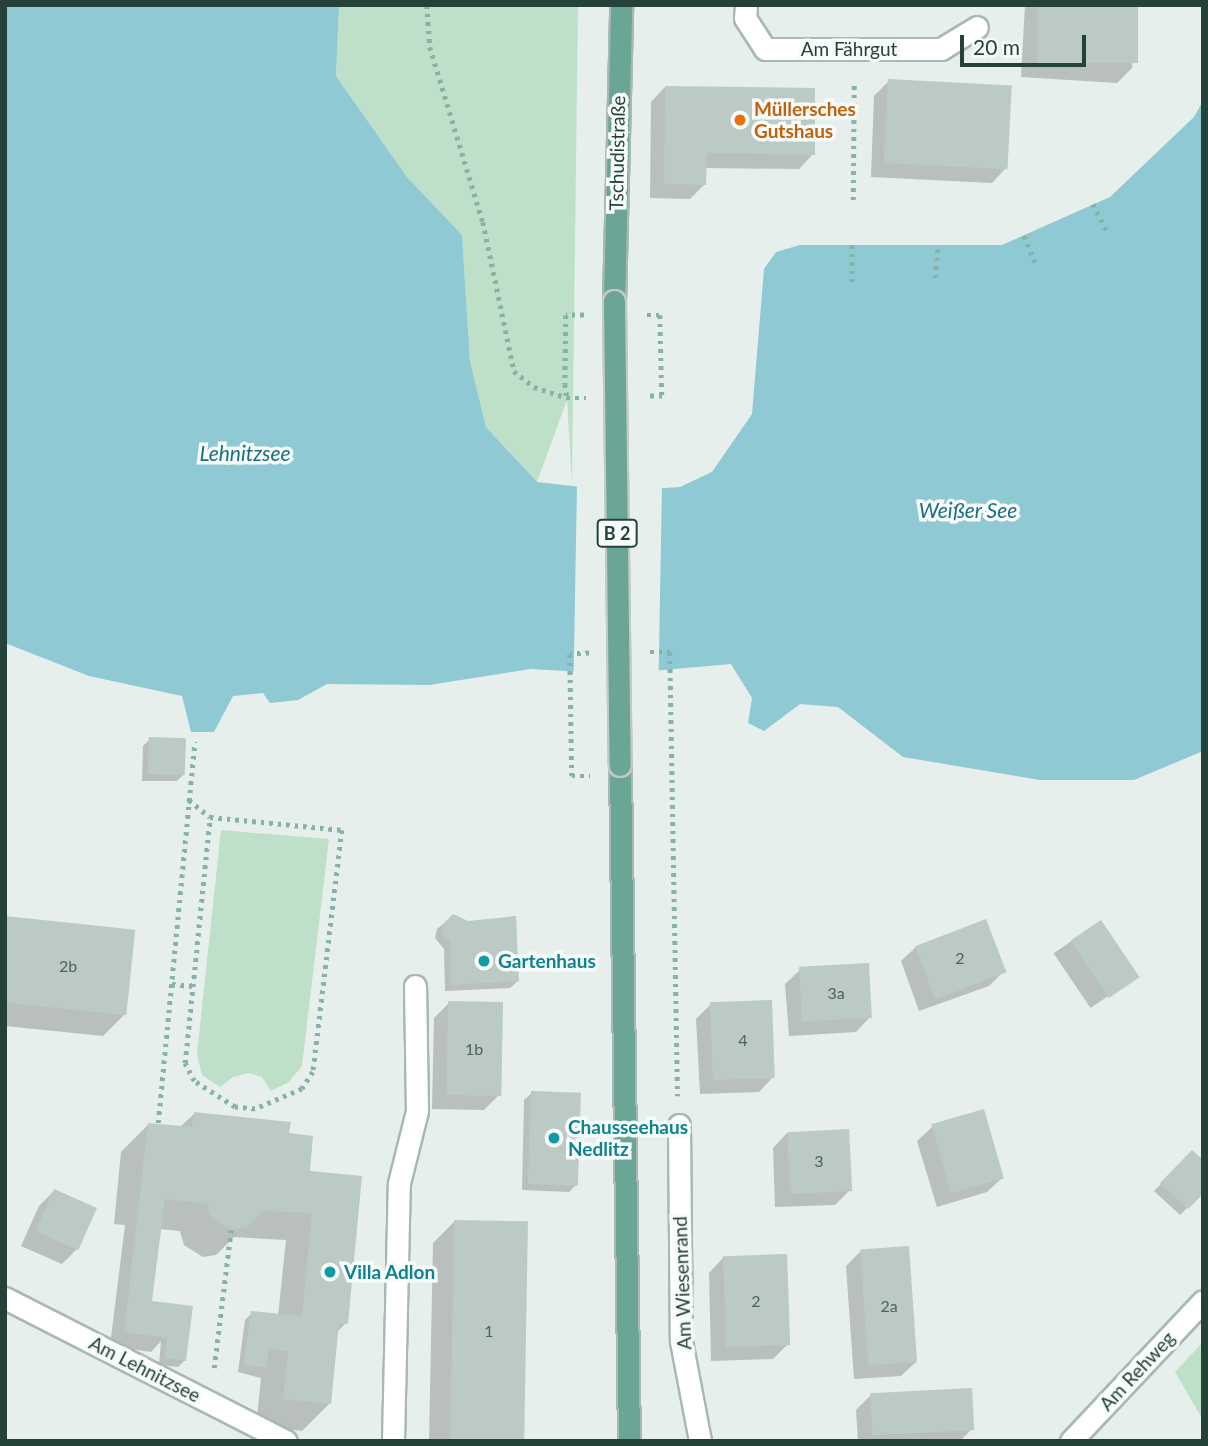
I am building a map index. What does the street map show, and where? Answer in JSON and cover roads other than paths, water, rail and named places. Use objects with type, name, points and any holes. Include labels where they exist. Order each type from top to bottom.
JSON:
[{"type":"main road","name":"Tschudistraße","points":[[621,5],[614,301],[629,1441]]},
{"type":"street","name":"Am Fährgut","points":[[746,5],[745,18],[765,49],[941,50],[977,27]]},
{"type":"street","points":[[393,1441],[399,1183],[417,1111],[415,986]]},
{"type":"street","name":"Am Wiesenrand","points":[[678,1125],[681,1341],[700,1441]]},
{"type":"street","name":"Am Lehnitzsee","points":[[5,1298],[286,1441]]},
{"type":"street","name":"Am Rehweg","points":[[1071,1441],[1203,1301]]},
{"type":"water","points":[[5,5],[339,5],[336,76],[407,177],[462,235],[470,361],[486,427],[537,482],[617,491],[680,487],[712,472],[752,414],[764,269],[776,252],[800,245],[1002,245],[1110,197],[1194,117],[1203,101],[1203,751],[1134,780],[1040,780],[903,757],[838,707],[800,704],[764,731],[748,723],[752,698],[731,664],[618,674],[531,669],[429,685],[327,684],[298,700],[270,703],[263,693],[233,696],[214,732],[191,732],[182,696],[89,676],[5,643]]},
{"type":"place","name":"Müllersches Gutshaus","points":[[740,120]]},
{"type":"place","name":"Gartenhaus","points":[[484,961]]},
{"type":"place","name":"Chausseehaus Nedlitz","points":[[554,1138]]},
{"type":"place","name":"Villa Adlon","points":[[330,1272]]},
{"type":"water label","name":"Lehnitzsee","points":[[245,453]]},
{"type":"water label","name":"Weißer See","points":[[968,510]]}]
